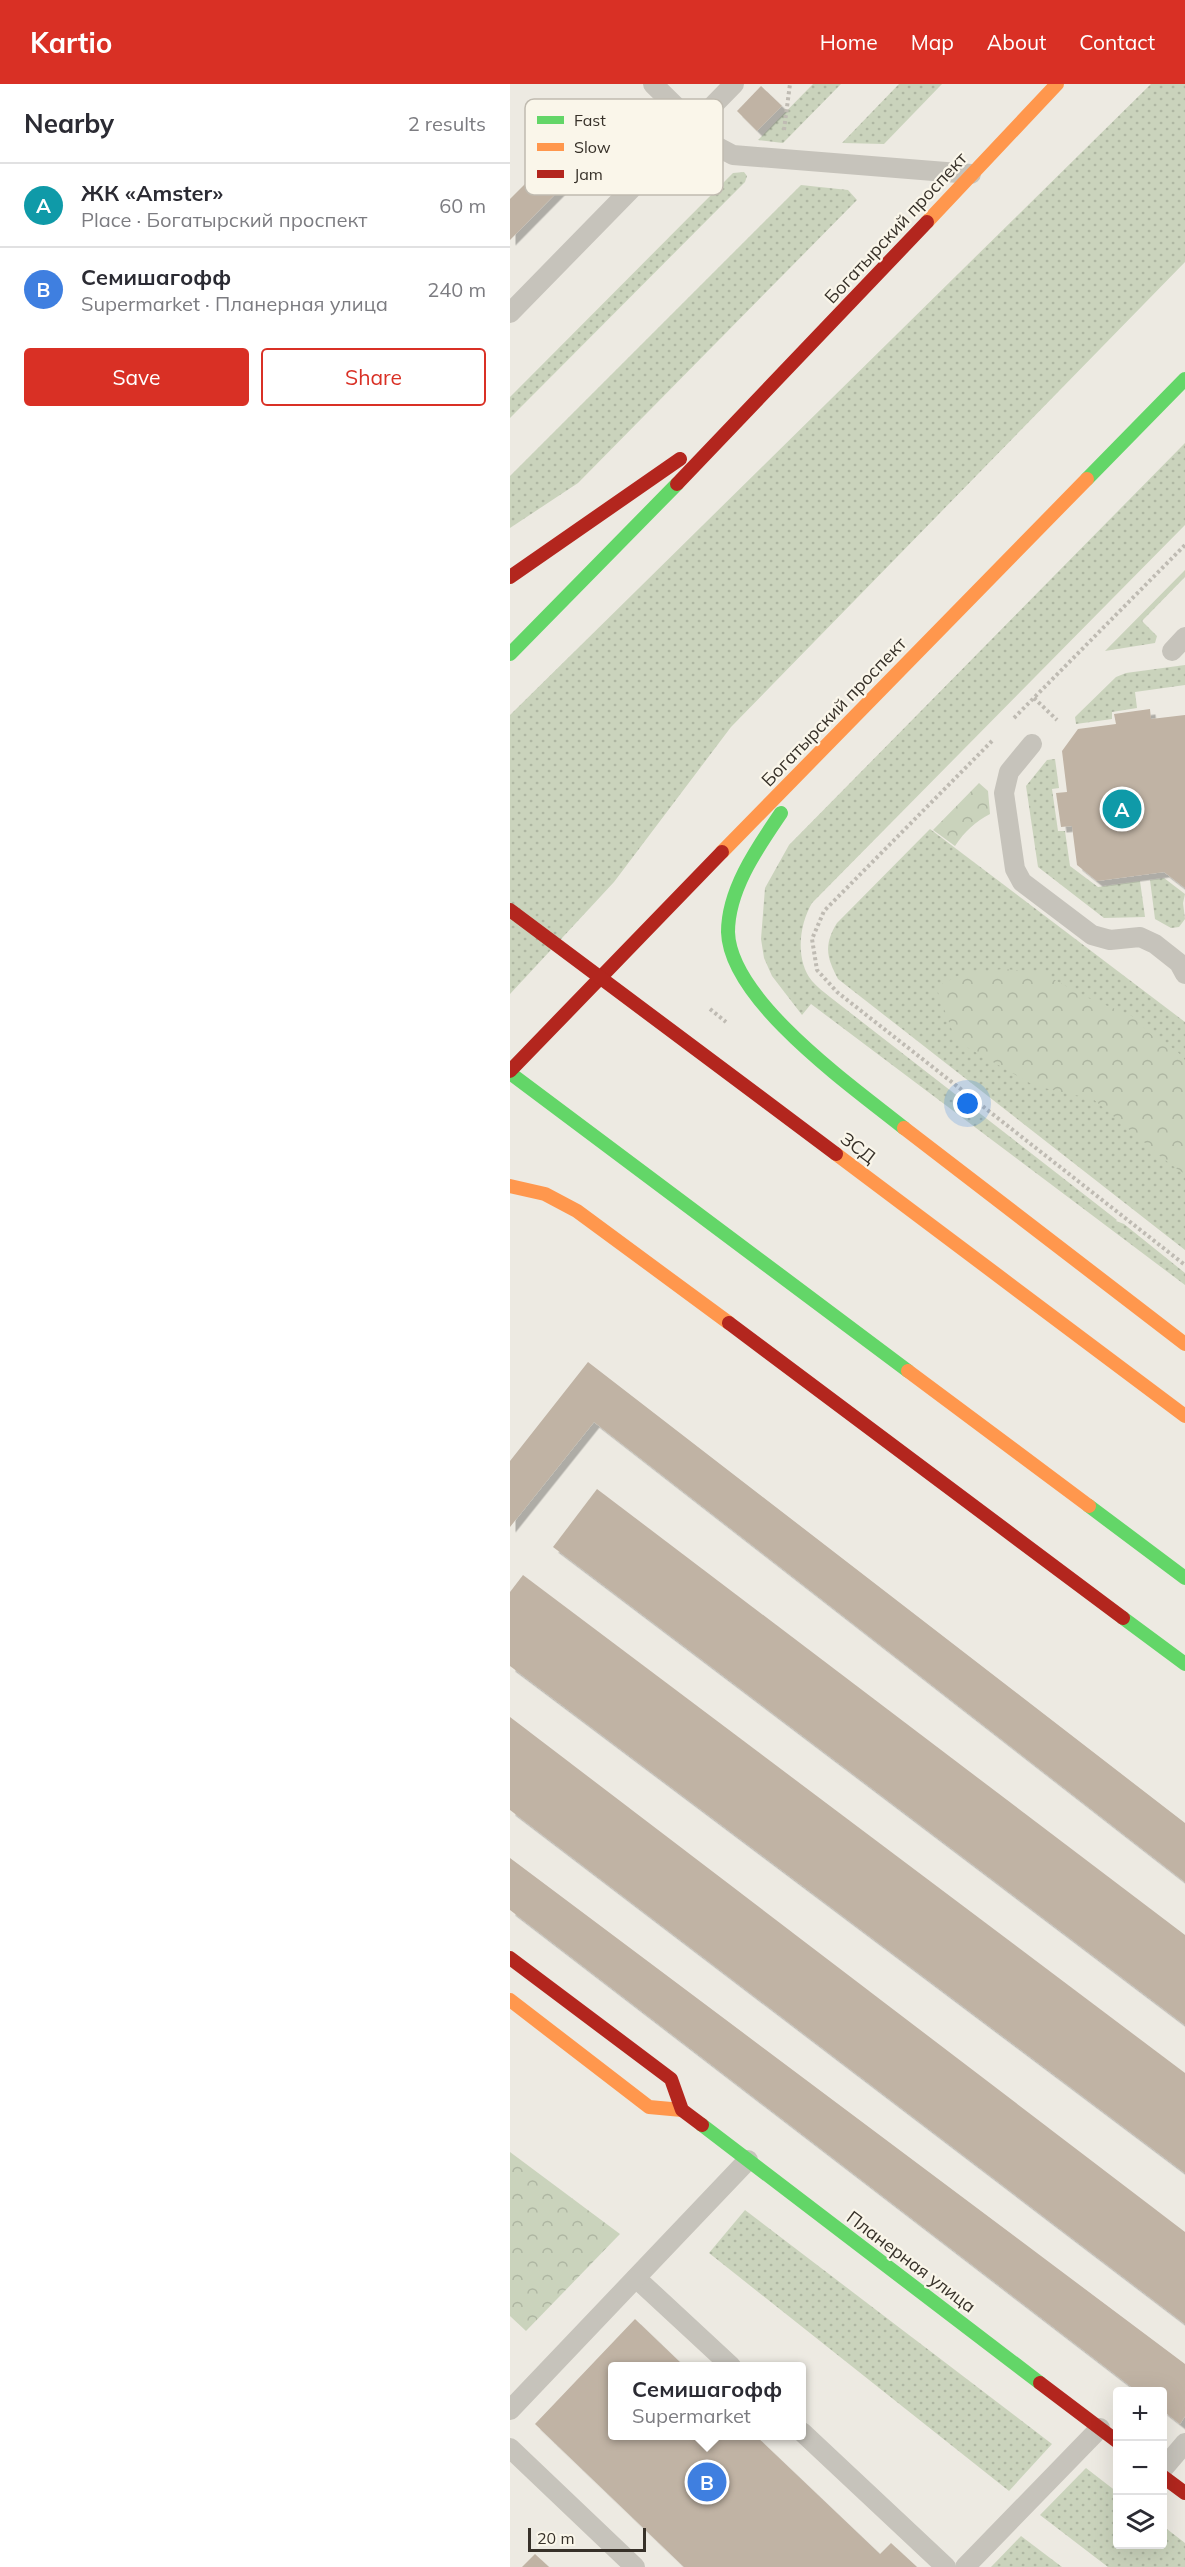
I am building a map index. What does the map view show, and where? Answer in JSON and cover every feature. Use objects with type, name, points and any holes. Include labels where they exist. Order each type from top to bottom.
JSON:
[{"type":"main road","name":"Богатырский проспект","points":[[510,654],[746,413],[1057,84]]},
{"type":"main road","name":"Богатырский проспект","points":[[510,1072],[842,728],[1185,379]]},
{"type":"main road","points":[[510,577],[746,413]]},
{"type":"main road","points":[[842,728],[763,839],[734,899],[728,921],[731,950],[748,987],[808,1051],[953,1169],[1185,1344]]},
{"type":"main road","name":"ЗСД","points":[[510,910],[1185,1416]]},
{"type":"main road","points":[[510,1072],[1185,1578]]},
{"type":"main road","points":[[510,1186],[518,1186],[554,1197],[597,1224],[1185,1664]]},
{"type":"main road","points":[[510,1958],[670,2079],[682,2110],[649,2107],[510,2000]]},
{"type":"main road","name":"Планерная улица","points":[[682,2110],[1117,2441]]},
{"type":"main road","points":[[1167,2480],[1185,2493]]},
{"type":"lane","points":[[653,84],[668,99]]},
{"type":"lane","points":[[719,99],[734,84]]},
{"type":"lane","points":[[723,150],[733,155],[780,160],[971,174]]},
{"type":"lane","points":[[510,313],[625,195]]},
{"type":"lane","points":[[1032,744],[1009,772],[1004,793],[1014,869],[1022,882],[1092,935],[1110,940],[1140,937],[1155,944],[1179,963],[1185,974]]},
{"type":"lane","points":[[510,2410],[748,2160]]},
{"type":"lane","points":[[636,2278],[726,2362]]},
{"type":"lane","points":[[965,2567],[1100,2428]]},
{"type":"lane","points":[[806,2437],[946,2567]]},
{"type":"lane","points":[[1167,2464],[1185,2443]]},
{"type":"lane","points":[[510,2448],[635,2567]]},
{"type":"path","points":[[780,160],[790,84]]},
{"type":"path","points":[[1008,724],[1185,545]]},
{"type":"path","points":[[1034,698],[1057,720]]},
{"type":"path","points":[[1000,732],[824,911],[812,939],[817,970],[837,992],[1185,1265]]},
{"type":"green space","points":[[813,84],[841,84],[783,143],[758,140]]},
{"type":"green space","points":[[899,84],[942,84],[884,144],[842,143]]},
{"type":"green space","points":[[1151,84],[1185,84],[1185,262],[731,727],[614,882],[510,994],[510,715]]},
{"type":"green space","points":[[744,172],[747,176],[745,182],[510,418],[510,397],[711,195],[723,195],[723,183],[733,173]]},
{"type":"green space","points":[[801,185],[848,190],[857,200],[578,483],[510,528],[510,476]]},
{"type":"green space","points":[[1185,443],[1185,525],[812,903],[804,922],[801,953],[807,973],[818,987],[1185,1273],[1185,1285],[811,1004],[802,1015],[772,976],[764,958],[761,939],[765,888],[789,845]]},
{"type":"green space","points":[[1185,570],[1185,577],[1142,621],[1157,636],[1155,643],[1105,651]]},
{"type":"green space","points":[[1185,665],[1185,685],[1135,692],[1137,708],[1112,712],[1112,719],[1076,724],[1075,717],[1116,677],[1126,673]]},
{"type":"green space","points":[[1055,759],[1059,788],[1052,789],[1058,831],[1065,831],[1070,866],[1098,887],[1140,881],[1145,917],[1104,918],[1038,867],[1026,786],[1047,760]]},
{"type":"green space","points":[[979,783],[988,791],[990,814],[971,827],[955,846],[933,830]]},
{"type":"green space","points":[[930,829],[1185,1022],[1185,1250],[838,979],[828,951],[828,944],[837,923]]},
{"type":"green space","points":[[1164,878],[1185,894],[1183,903],[1185,919],[1179,927],[1171,928],[1155,919],[1150,880]]},
{"type":"green space","points":[[1004,969],[1040,972],[1086,997],[1132,1016],[1156,1039],[1176,1050],[1185,1060],[1185,1174],[1093,1099],[1035,1086],[956,1041],[936,987],[964,973]]},
{"type":"green space","points":[[510,2152],[620,2234],[526,2331],[510,2316]]},
{"type":"green space","points":[[745,2210],[1052,2444],[1009,2491],[709,2253]]},
{"type":"green space","points":[[1086,2468],[1113,2489],[1113,2549],[1167,2549],[1167,2529],[1185,2543],[1185,2567],[1108,2567],[1040,2515]]},
{"type":"green space","points":[[1021,2536],[1062,2567],[991,2567]]},
{"type":"building","points":[[761,86],[782,106],[757,131],[737,111]]},
{"type":"building","points":[[525,184],[525,195],[554,195],[510,240],[510,199]]},
{"type":"building","points":[[1150,709],[1151,719],[1185,715],[1185,888],[1164,872],[1097,881],[1077,865],[1072,826],[1061,827],[1056,793],[1067,792],[1062,751],[1078,729],[1116,724],[1114,714]]},
{"type":"building","points":[[588,1362],[1185,1823],[1185,1882],[594,1422],[510,1527],[510,1461]]},
{"type":"building","points":[[597,1489],[1185,1935],[1185,2025],[553,1547]]},
{"type":"building","points":[[523,1575],[1185,2073],[1185,2173],[510,1666],[510,1592]]},
{"type":"building","points":[[510,1717],[1185,2232],[1185,2324],[510,1810]]},
{"type":"building","points":[[510,1858],[1185,2364],[1185,2416],[1180,2424],[1167,2414],[1167,2387],[1131,2387],[510,1910]]},
{"type":"building","points":[[635,2319],[680,2362],[608,2362],[608,2440],[760,2440],[880,2554],[891,2543],[917,2567],[684,2567],[535,2424]]},
{"type":"building","points":[[535,2554],[549,2567],[522,2567]]},
{"type":"traffic: fast","points":[[1087,479],[1185,379]]},
{"type":"traffic: fast","points":[[510,654],[677,484]]},
{"type":"traffic: fast","points":[[781,813],[746,869],[733,900],[728,932],[734,959],[749,986],[771,1014],[798,1041],[904,1128]]},
{"type":"traffic: fast","points":[[510,1073],[908,1371]]},
{"type":"traffic: fast","points":[[1089,1506],[1185,1578]]},
{"type":"traffic: fast","points":[[1123,1618],[1185,1664]]},
{"type":"traffic: fast","points":[[702,2125],[1040,2383]]},
{"type":"traffic: slow","points":[[927,222],[1057,84]]},
{"type":"traffic: slow","points":[[722,852],[1087,479]]},
{"type":"traffic: slow","points":[[904,1128],[1185,1344]]},
{"type":"traffic: slow","points":[[836,1154],[1185,1416]]},
{"type":"traffic: slow","points":[[510,1186],[545,1194],[577,1211],[729,1323]]},
{"type":"traffic: slow","points":[[908,1371],[1089,1506]]},
{"type":"traffic: slow","points":[[510,2000],[649,2107],[682,2110]]},
{"type":"traffic: jam","points":[[677,484],[927,222]]},
{"type":"traffic: jam","points":[[510,577],[680,459]]},
{"type":"traffic: jam","points":[[510,1071],[722,852]]},
{"type":"traffic: jam","points":[[510,910],[836,1154]]},
{"type":"traffic: jam","points":[[729,1323],[1123,1618]]},
{"type":"traffic: jam","points":[[510,1958],[671,2079],[682,2110],[702,2125]]},
{"type":"traffic: jam","points":[[1040,2383],[1117,2441]]},
{"type":"traffic: jam","points":[[1167,2480],[1185,2493]]},
{"type":"place","name":"ЖК «Amster»","points":[[1122,809]]},
{"type":"place","name":"Семишагофф","points":[[707,2482]]}]
